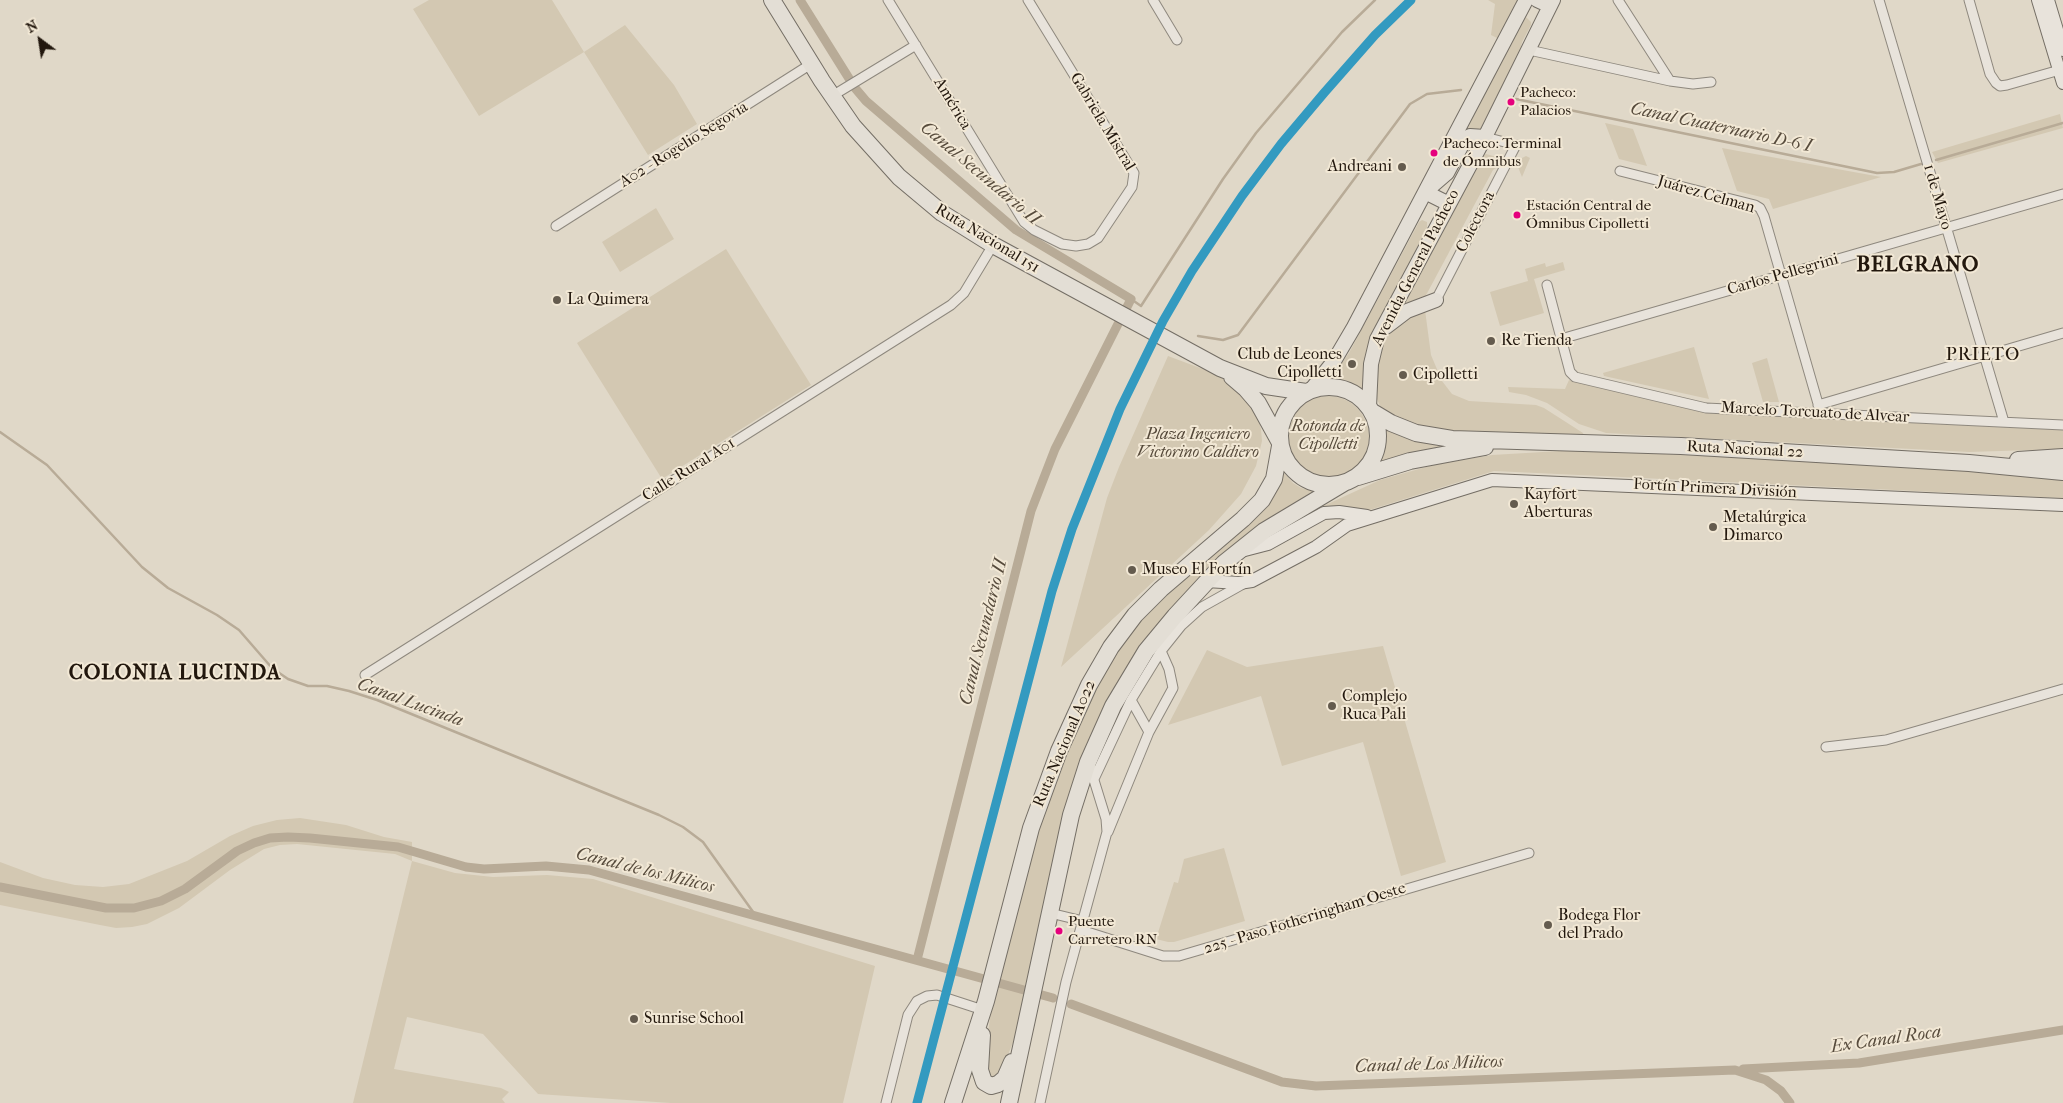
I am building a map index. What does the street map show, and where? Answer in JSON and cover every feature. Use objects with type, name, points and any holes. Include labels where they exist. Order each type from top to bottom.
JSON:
[{"type":"highway","name":"Ruta Nacional 151","points":[[772,0],[832,96],[864,140],[899,177],[942,213],[993,246],[1220,368],[1266,386],[1309,391]]},
{"type":"highway","name":"Ruta Nacional 151","points":[[1220,368],[1252,395],[1266,415],[1280,443]]},
{"type":"highway","points":[[1330,386],[1348,390],[1363,400],[1370,409],[1378,427],[1378,445],[1366,468],[1348,481],[1326,486],[1308,481],[1293,470],[1283,455],[1280,443],[1281,423],[1284,414],[1295,399],[1309,391],[1330,386]]},
{"type":"highway","name":"Ruta Nacional 22","points":[[1370,409],[1397,425],[1428,436],[1452,439],[1674,446],[1969,463],[2063,472]]},
{"type":"highway","name":"Ruta Nacional 22","points":[[1348,481],[1394,465],[1428,457],[1522,442]]},
{"type":"highway","name":"Ruta Nacional A022","points":[[954,1103],[984,1006],[1026,845],[1039,803],[1068,728],[1099,666],[1120,633],[1147,602],[1243,519],[1262,500],[1274,479],[1280,443]]},
{"type":"highway","name":"Ruta Nacional 22","points":[[1969,463],[2063,457]]},
{"type":"highway","name":"Ruta Nacional A022","points":[[1009,1103],[1068,829],[1088,762],[1113,706],[1135,668],[1175,616],[1206,581],[1238,552],[1271,527],[1348,481]]},
{"type":"highway","points":[[984,1006],[980,1070],[981,1078],[987,1085],[995,1086],[1005,1078],[1027,1026]]},
{"type":"main road","name":"Avenida General Pacheco","points":[[1309,391],[1348,339],[1526,0]]},
{"type":"main road","points":[[1537,0],[1552,3]]},
{"type":"main road","name":"Avenida General Pacheco","points":[[1370,409],[1371,364],[1377,340],[1485,137],[1552,3]]},
{"type":"main road","points":[[1449,204],[1425,192],[1447,173],[1465,139],[1473,136],[1485,137]]},
{"type":"main road","points":[[1377,340],[1390,323],[1401,315],[1436,300]]},
{"type":"street","name":"América","points":[[888,0],[1024,222],[1034,230],[1062,244],[1076,246],[1091,243]]},
{"type":"street","name":"Gabriela Mistral","points":[[1028,0],[1134,173],[1132,187],[1098,238],[1091,243]]},
{"type":"street","points":[[1153,0],[1178,40]]},
{"type":"street","points":[[1618,0],[1670,80]]},
{"type":"street","name":"1 de Mayo","points":[[1879,0],[2004,422]]},
{"type":"street","points":[[1969,0],[1990,74],[1996,83],[2007,85],[2061,69]]},
{"type":"street","points":[[2038,0],[2061,69],[2063,84]]},
{"type":"street","points":[[2048,0],[2063,50]]},
{"type":"street","points":[[832,96],[916,45]]},
{"type":"street","points":[[1529,50],[1670,80],[1693,84],[1711,82]]},
{"type":"street","name":"A02 - Rogelio Segovia","points":[[556,226],[811,64]]},
{"type":"street","name":"Colectora","points":[[1436,300],[1516,144],[1485,137]]},
{"type":"street","name":"Juárez Celman","points":[[1620,171],[1758,207],[1764,216],[1819,409]]},
{"type":"street","name":"Carlos Pellegrini","points":[[1561,340],[2063,194]]},
{"type":"street","name":"Calle Rural A01","points":[[365,675],[951,305],[964,292],[993,246]]},
{"type":"street","points":[[1547,285],[1561,340]]},
{"type":"street","points":[[1819,409],[1851,395],[2063,333]]},
{"type":"street","name":"Marcelo Torcuato de Alvear","points":[[1561,340],[1572,375],[1700,408],[1819,409],[1852,415],[2063,425]]},
{"type":"street","points":[[1851,395],[1846,399],[1844,406],[1846,412],[1852,415]]},
{"type":"street","name":"Fortín Primera División","points":[[1206,581],[1245,583],[1316,547],[1347,525],[1484,482],[1499,480],[2063,505]]},
{"type":"street","name":"Fortín Primera División","points":[[1238,552],[1268,544],[1318,515],[1338,512],[1372,517]]},
{"type":"street","points":[[1318,515],[1329,518],[1332,524],[1332,534]]},
{"type":"street","points":[[1094,780],[1131,700],[1161,651],[1181,626],[1202,608],[1245,583]]},
{"type":"street","points":[[1040,1103],[1063,993],[1105,839],[1149,732],[1173,688],[1169,668],[1161,651]]},
{"type":"street","points":[[1826,746],[1886,740],[2063,689]]},
{"type":"street","points":[[1131,700],[1149,732]]},
{"type":"street","points":[[1088,762],[1106,819],[1105,839]]},
{"type":"street","name":"225 - Paso Fotheringham Oeste","points":[[1050,913],[1163,956],[1179,956],[1529,853]]},
{"type":"street","points":[[886,1103],[908,1015],[917,1001],[927,996],[937,995],[984,1006]]},
{"type":"green space","points":[[429,0],[552,0],[584,52],[479,116],[413,9]]},
{"type":"green space","points":[[1488,0],[1520,0],[1499,39],[1491,35],[1495,4]]},
{"type":"green space","points":[[1526,17],[1531,22],[1531,25],[1484,123],[1481,128],[1461,137]]},
{"type":"green space","points":[[625,25],[674,85],[697,124],[648,155],[584,52]]},
{"type":"green space","points":[[2060,114],[2063,128],[1938,163],[1932,152]]},
{"type":"green space","points":[[1605,123],[1633,129],[1647,166],[1619,159]]},
{"type":"green space","points":[[1722,148],[1881,177],[1773,209],[1769,199],[1737,191]]},
{"type":"green space","points":[[1486,154],[1497,157],[1501,162],[1499,166],[1493,170],[1424,299],[1396,314],[1481,156]]},
{"type":"green space","points":[[1526,156],[1530,158],[1522,177],[1518,167],[1522,158]]},
{"type":"green space","points":[[656,208],[674,239],[620,272],[602,242]]},
{"type":"green space","points":[[1422,220],[1427,222],[1427,228],[1369,344],[1365,360],[1366,393],[1347,381],[1327,379],[1349,353],[1419,222]]},
{"type":"green space","points":[[726,249],[811,385],[662,479],[577,343]]},
{"type":"green space","points":[[1563,262],[1565,270],[1534,279],[1544,313],[1500,326],[1490,292],[1528,281],[1525,269],[1545,263],[1546,267]]},
{"type":"green space","points":[[1425,310],[1431,355],[1442,381],[1452,394],[1469,401],[1536,405],[1544,408],[1583,433],[1584,436],[1514,436],[1439,430],[1412,425],[1381,408],[1376,397],[1375,374],[1384,341],[1389,333],[1404,320]]},
{"type":"green space","points":[[1694,347],[1709,399],[1604,376],[1603,373]]},
{"type":"green space","name":"Plaza Ingeniero Victorino Caldiero","points":[[1168,356],[1216,374],[1232,384],[1247,398],[1258,418],[1261,429],[1262,441],[1256,466],[1241,494],[1209,530],[1061,667],[1107,498]]},
{"type":"green space","points":[[1767,358],[1779,402],[1763,402],[1752,363]]},
{"type":"green space","points":[[1569,380],[1702,412],[2063,429],[2063,449],[1969,452],[1606,433],[1579,424],[1547,403],[1526,395],[1509,392],[1508,387],[1565,389]]},
{"type":"green space","name":"Rotonda de Cipolletti","points":[[1328,396],[1344,399],[1357,408],[1366,421],[1369,437],[1366,453],[1357,466],[1344,475],[1328,478],[1312,475],[1299,466],[1290,453],[1287,437],[1290,421],[1299,408],[1312,399]]},
{"type":"green space","points":[[1384,426],[1477,444],[1376,465],[1383,448]]},
{"type":"green space","points":[[1560,451],[1605,451],[1982,470],[2063,478],[2063,498],[1494,471],[1363,512],[1319,508],[1380,480],[1433,465],[1492,455]]},
{"type":"green space","points":[[1282,471],[1293,483],[1301,488],[1320,492],[1273,521],[1113,695],[1021,1023],[1000,1074],[990,1079],[984,1061],[992,1004],[1040,820],[1089,695],[1124,637]]},
{"type":"green space","name":"Complejo Ruca Pali","points":[[1383,646],[1446,862],[1401,876],[1363,742],[1282,766],[1261,696],[1168,725],[1207,650],[1247,667]]},
{"type":"green space","points":[[300,818],[346,825],[384,837],[412,842],[412,861],[395,854],[297,844],[280,845],[264,849],[230,870],[179,908],[147,924],[132,927],[116,928],[0,905],[0,862],[43,878],[75,885],[103,887],[129,884],[187,861],[230,836],[253,826],[277,820]]},
{"type":"green space","points":[[1224,848],[1245,921],[1174,942],[1156,939],[1174,882],[1178,883],[1184,859]]},
{"type":"green space","name":"Sunrise School","points":[[412,861],[455,873],[493,877],[547,875],[593,879],[875,966],[843,1103],[671,1103],[538,1094],[483,1034],[407,1017],[394,1069],[501,1088],[509,1092],[502,1099],[505,1103],[353,1103]]},
{"type":"waterway","name":"Canal Secundario II","points":[[800,0],[850,80]]},
{"type":"waterway","points":[[1131,299],[1141,306],[1223,179],[1256,133],[1342,32],[1375,0]]},
{"type":"waterway","name":"Canal Secundario II","points":[[855,88],[866,101],[1016,230],[1131,299],[1125,311]]},
{"type":"waterway","name":"Canal Cuaternario D-6 I","points":[[1198,336],[1223,340],[1238,335],[1410,104],[1427,94],[1461,90]]},
{"type":"waterway","name":"Canal Cuaternario D-6 I","points":[[1516,99],[1877,173],[1894,172],[1921,164]]},
{"type":"waterway","name":"Canal Cuaternario D-6 I","points":[[1936,160],[2063,123]]},
{"type":"waterway","name":"Canal Secundario II","points":[[917,960],[1031,511],[1055,449],[1118,324]]},
{"type":"waterway","name":"Canal Lucinda","points":[[0,432],[47,465],[142,567],[168,588],[217,615],[239,630],[272,668],[288,679],[308,686],[327,686],[349,691],[377,700],[659,815],[683,827],[703,842],[756,916]]},
{"type":"waterway","name":"Canal de los Milicos","points":[[0,887],[106,908],[134,908],[161,901],[185,889],[237,851],[270,838],[310,838],[398,847],[466,867],[484,869],[546,866],[589,870],[1053,998]]},
{"type":"waterway","name":"Canal de Los Milicos","points":[[1071,1004],[1282,1082],[1316,1086],[1735,1070],[1766,1080],[1781,1091],[1790,1103]]},
{"type":"waterway","name":"Ex Canal Roca","points":[[1743,1069],[1859,1063],[2063,1030]]},
{"type":"transit line","points":[[917,1103],[1052,591],[1072,529],[1120,409],[1163,321],[1192,271],[1242,196],[1281,144],[1324,93],[1375,35],[1411,0]]},
{"type":"place","name":"Pacheco: Palacios","points":[[1511,102]]},
{"type":"place","name":"Pacheco: Terminal de Ómnibus","points":[[1434,153]]},
{"type":"place","name":"Andreani","points":[[1402,167]]},
{"type":"place","name":"Estación Central de Ómnibus Cipolletti","points":[[1517,215]]},
{"type":"place","name":"La Quimera","points":[[557,300]]},
{"type":"place","name":"Re Tienda","points":[[1491,341]]},
{"type":"place","name":"Club de Leones Cipolletti","points":[[1352,364]]},
{"type":"place","name":"Cipolletti","points":[[1403,375]]},
{"type":"place","name":"Kayfort Aberturas","points":[[1514,504]]},
{"type":"place","name":"Metalúrgica Dimarco","points":[[1713,527]]},
{"type":"place","name":"Museo El Fortín","points":[[1132,570]]},
{"type":"place","name":"Complejo Ruca Pali","points":[[1332,706]]},
{"type":"place","name":"Bodega Flor del Prado","points":[[1548,925]]},
{"type":"place","name":"Puente Carretero RN","points":[[1059,931]]},
{"type":"place","name":"Sunrise School","points":[[634,1019]]},
{"type":"district","name":"BELGRANO","points":[[1918,266]]},
{"type":"district","name":"PRIETO","points":[[1983,356]]},
{"type":"district","name":"COLONIA LUCINDA","points":[[175,674]]}]
